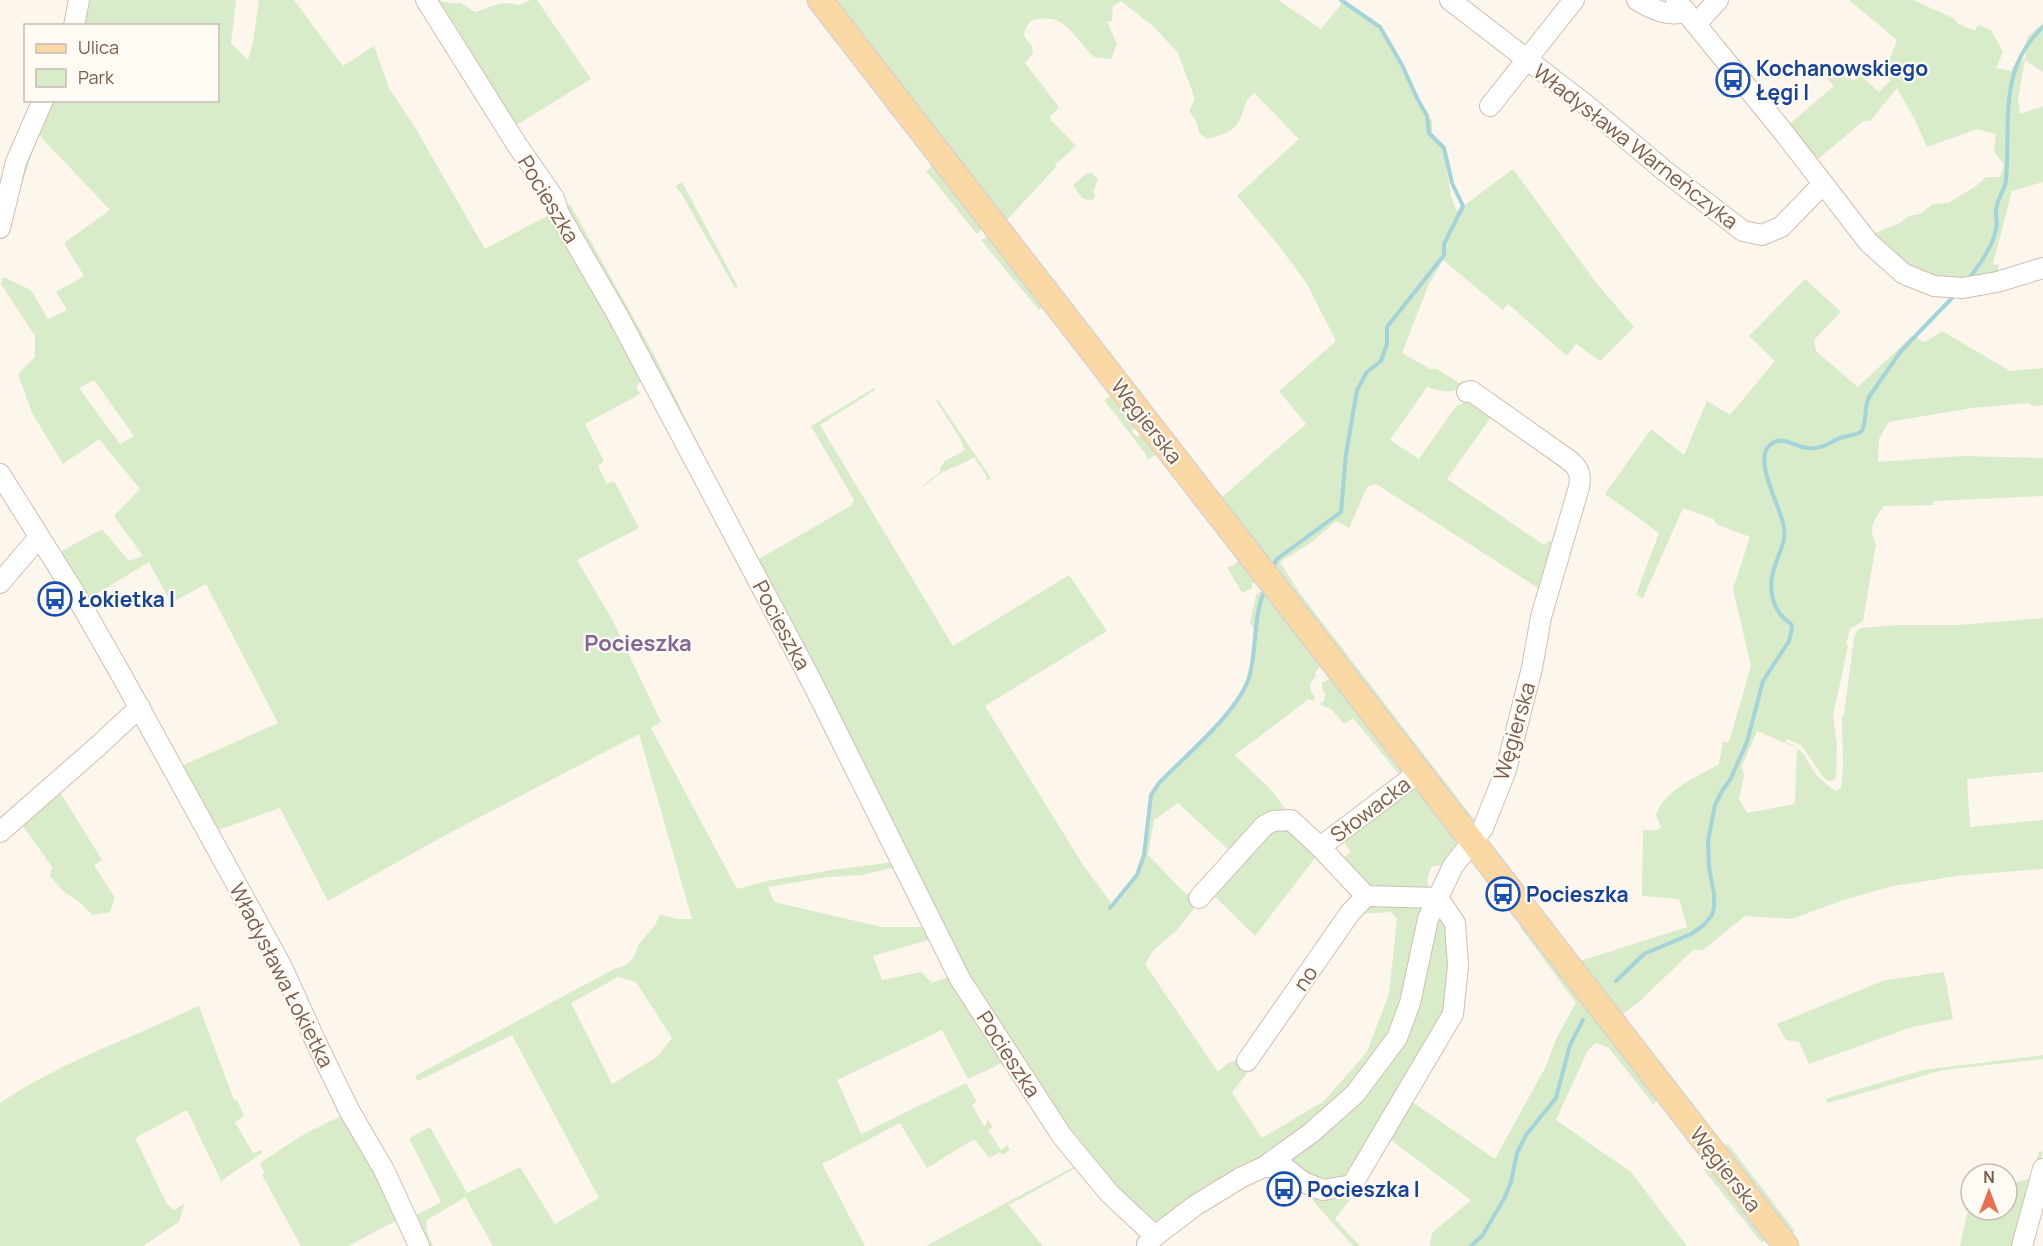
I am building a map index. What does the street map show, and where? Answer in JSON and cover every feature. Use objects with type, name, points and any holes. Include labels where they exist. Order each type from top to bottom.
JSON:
[{"type":"main road","name":"Węgierska","points":[[820,0],[1784,1243]]},
{"type":"street","points":[[74,24],[79,0]]},
{"type":"street","name":"Pocieszka","points":[[426,0],[517,145],[554,198],[559,214],[617,314],[813,684],[960,979],[1062,1136],[1150,1241]]},
{"type":"street","name":"Władysława Warneńczyka","points":[[1450,0],[1743,231],[1762,235],[1781,227],[1822,185]]},
{"type":"street","points":[[1491,106],[1574,0]]},
{"type":"street","points":[[1637,0],[1646,6],[1669,14],[1686,12],[1718,0]]},
{"type":"street","points":[[1686,12],[1781,129],[1869,243],[1904,274],[1934,286],[1963,288],[1997,282],[2043,268]]},
{"type":"street","points":[[0,228],[16,162],[43,102]]},
{"type":"street","name":"Węgierska","points":[[1467,392],[1471,392],[1566,458],[1578,468],[1580,474],[1579,487],[1541,617],[1532,668],[1506,770],[1483,828],[1472,843]]},
{"type":"street","name":"Władysława Łokietka","points":[[0,474],[74,592],[140,707],[282,967],[349,1110],[384,1170],[419,1246]]},
{"type":"street","points":[[0,582],[39,537]]},
{"type":"street","points":[[0,832],[98,747],[140,707]]},
{"type":"street","name":"Słowacka","points":[[1366,896],[1320,847],[1418,773]]},
{"type":"street","points":[[1199,898],[1264,826],[1273,821],[1291,820],[1320,847]]},
{"type":"street","points":[[1150,1241],[1196,1206],[1242,1177],[1264,1167],[1311,1133],[1355,1094],[1397,1038],[1410,1003],[1428,919],[1453,866],[1472,843]]},
{"type":"street","points":[[1366,896],[1438,898]]},
{"type":"street","name":"no","points":[[1246,1061],[1350,913],[1366,896]]},
{"type":"street","points":[[1264,1167],[1284,1167],[1303,1182],[1323,1190],[1352,1185],[1453,1014],[1458,966],[1455,923],[1438,898]]},
{"type":"street","points":[[2022,1246],[2043,1169]]},
{"type":"green space","points":[[84,0],[236,0],[231,43],[248,60],[259,0],[294,0],[343,66],[374,46],[389,88],[416,129],[485,249],[556,211],[642,379],[636,387],[640,394],[585,424],[604,461],[598,466],[607,484],[614,481],[639,528],[577,560],[613,621],[661,722],[651,728],[737,889],[771,880],[895,862],[899,872],[891,868],[863,875],[827,877],[768,887],[774,902],[882,927],[928,927],[935,938],[873,956],[882,980],[921,972],[932,983],[955,974],[1009,1065],[1000,1064],[968,1079],[942,1030],[837,1080],[861,1134],[966,1083],[977,1102],[972,1105],[984,1126],[987,1124],[987,1118],[993,1127],[988,1130],[1001,1150],[1007,1145],[1010,1150],[1002,1155],[1000,1152],[989,1158],[974,1139],[927,1168],[900,1123],[822,1164],[865,1246],[493,1246],[465,1197],[426,1221],[427,1232],[433,1246],[422,1246],[411,1218],[441,1202],[409,1138],[430,1127],[467,1193],[520,1167],[555,1224],[599,1198],[512,1035],[418,1081],[415,1076],[614,969],[626,965],[633,958],[639,944],[655,925],[660,914],[676,919],[692,919],[639,734],[442,837],[328,901],[280,808],[213,832],[177,768],[278,723],[206,584],[171,603],[149,562],[85,601],[56,554],[102,529],[129,561],[143,556],[114,516],[140,489],[99,439],[63,464],[32,413],[18,374],[35,357],[35,336],[1,284],[3,277],[31,290],[48,319],[67,310],[56,292],[84,276],[64,243],[110,210],[38,134],[17,201],[12,196],[46,102],[219,102],[219,24],[77,24]],"holes":[[[94,380],[134,436],[120,444],[79,388]],[[618,977],[636,982],[672,1038],[657,1057],[612,1084],[571,1003]]]},
{"type":"green space","points":[[431,0],[461,3],[475,12],[500,4],[518,5],[537,0],[591,79],[515,126],[454,23],[445,11]]},
{"type":"green space","points":[[837,0],[1278,0],[1321,29],[1343,2],[1380,27],[1389,47],[1402,65],[1421,109],[1432,121],[1432,134],[1443,144],[1451,197],[1457,211],[1513,169],[1594,280],[1634,327],[1600,361],[1576,344],[1567,356],[1508,304],[1503,310],[1443,260],[1428,286],[1402,353],[1430,369],[1437,369],[1464,386],[1450,391],[1427,387],[1390,440],[1419,459],[1456,406],[1466,402],[1464,394],[1494,413],[1447,479],[1544,545],[1550,540],[1554,544],[1541,590],[1376,484],[1367,487],[1349,528],[1336,521],[1312,542],[1280,562],[1299,592],[1479,826],[1476,828],[1221,498],[1306,424],[1279,391],[1336,341],[1307,284],[1276,242],[1237,196],[1299,139],[1254,93],[1232,129],[1208,139],[1199,133],[1197,123],[1189,111],[1195,99],[1178,53],[1154,27],[1121,1],[1113,6],[1112,21],[1107,21],[1117,44],[1111,59],[1094,57],[1070,30],[1056,20],[1047,18],[1035,20],[1028,25],[1024,33],[1032,46],[1033,53],[1025,63],[1059,107],[1049,118],[1076,146],[1055,165],[1056,167],[1006,221]]},
{"type":"green space","points":[[1849,0],[1913,0],[1975,31],[1978,25],[1991,30],[2003,52],[1996,68],[2011,71],[2018,58],[2025,59],[2027,37],[2043,23],[2043,72],[2025,60],[2018,98],[2020,114],[2043,106],[2043,182],[2012,191],[1993,264],[1999,265],[1997,273],[1951,281],[1915,272],[1870,235],[1900,223],[1909,216],[1920,214],[1933,204],[1948,203],[1986,177],[2000,177],[2004,165],[1994,151],[1996,134],[1977,129],[1927,147],[1897,88],[1870,121],[1863,121],[1817,160],[1786,127],[1834,86],[1820,70],[1830,63],[1846,78],[1855,80],[1860,75],[1879,92],[1891,80],[1885,73],[1897,40]]},
{"type":"green space","points":[[933,162],[984,228],[977,234],[926,171],[931,168],[930,165]]},
{"type":"green space","points":[[1087,173],[1092,173],[1098,180],[1093,191],[1095,196],[1091,201],[1082,198],[1073,185]]},
{"type":"green space","points":[[682,182],[738,287],[735,288],[675,186]]},
{"type":"green space","points":[[570,204],[657,360],[733,515],[759,559],[852,505],[854,500],[811,426],[874,388],[875,390],[820,425],[953,646],[1069,575],[1107,631],[985,706],[1083,865],[1112,904],[1136,874],[1144,854],[1150,795],[1158,782],[1233,707],[1243,691],[1249,673],[1254,629],[1250,623],[1256,595],[1266,588],[1320,661],[1316,676],[1310,684],[1311,692],[1315,697],[1313,701],[1309,699],[1235,755],[1272,791],[1286,810],[1280,811],[1231,852],[1178,803],[1154,820],[1148,855],[1187,895],[1189,893],[1200,901],[1177,930],[1153,951],[1145,964],[1218,1072],[1228,1063],[1238,1059],[1287,991],[1253,1065],[1232,1093],[1262,1138],[1324,1101],[1367,1052],[1389,994],[1397,919],[1391,912],[1359,914],[1367,905],[1440,902],[1453,958],[1444,1016],[1353,1172],[1342,1181],[1329,1184],[1278,1159],[1161,1224],[1150,1225],[1078,1146],[964,977],[563,207]]},
{"type":"green space","points":[[992,234],[1046,305],[1039,310],[981,240]]},
{"type":"green space","points":[[1805,279],[1841,312],[1814,340],[1816,351],[1858,387],[1912,336],[1925,342],[1942,331],[2010,371],[2043,368],[2043,405],[2033,406],[2028,403],[1972,408],[1889,422],[1879,439],[1878,462],[1963,456],[2043,458],[2043,496],[1933,501],[1933,505],[1884,506],[1875,519],[1872,529],[1876,544],[1863,621],[1850,629],[1833,716],[1837,743],[1836,778],[1830,782],[1824,778],[1801,745],[1787,739],[1786,742],[1796,748],[1757,731],[1742,766],[1744,776],[1739,799],[1747,813],[1795,804],[1797,748],[1823,781],[1835,791],[1841,788],[1842,717],[1854,638],[1861,628],[1899,625],[1957,625],[2043,618],[2043,772],[1967,779],[1970,827],[2043,820],[2043,869],[1964,875],[1893,886],[1843,900],[1792,919],[1745,916],[1703,950],[1693,950],[1622,1015],[1580,961],[1687,927],[1679,899],[1642,896],[1643,830],[1657,830],[1661,827],[1656,815],[1666,798],[1682,785],[1719,764],[1723,742],[1729,742],[1751,666],[1733,589],[1750,537],[1716,524],[1714,519],[1683,508],[1643,598],[1636,595],[1659,533],[1605,494],[1651,429],[1684,455],[1707,401],[1730,415],[1775,361],[1749,336]]},
{"type":"green space","points":[[1115,393],[1138,426],[1132,431],[1137,437],[1145,431],[1158,453],[1146,461],[1147,456],[1104,400]]},
{"type":"green space","points":[[938,400],[991,478],[986,481],[987,477],[974,457],[940,474],[920,488],[941,471],[940,468],[945,461],[965,450],[936,401]]},
{"type":"green space","points":[[1240,560],[1259,579],[1252,584],[1252,588],[1242,593],[1227,567]]},
{"type":"green space","points":[[1330,679],[1335,680],[1410,774],[1403,779],[1353,718],[1344,724],[1331,709],[1319,704],[1324,701],[1325,693],[1322,683]]},
{"type":"green space","points":[[1415,782],[1462,841],[1458,860],[1432,867],[1428,879],[1430,891],[1378,893],[1337,863],[1351,852],[1340,837]]},
{"type":"green space","points":[[58,789],[102,860],[94,865],[115,898],[110,912],[93,915],[77,900],[64,892],[50,876],[52,867],[21,823]]},
{"type":"green space","points":[[1281,823],[1351,889],[1315,858],[1255,936],[1209,891],[1255,839]]},
{"type":"green space","points":[[1526,923],[1662,1098],[1653,1104],[1609,1048],[1596,1043],[1588,1050],[1556,1120],[1631,1172],[1687,1246],[1430,1246],[1432,1233],[1471,1200],[1387,1137],[1408,1099],[1495,1159],[1546,1066],[1557,1037],[1576,1003],[1520,927]]},
{"type":"green space","points":[[1944,972],[1953,1019],[1912,1027],[1809,1064],[1799,1042],[1786,1040],[1777,1024],[1885,980]]},
{"type":"green space","points":[[199,1006],[234,1100],[237,1100],[244,1116],[235,1122],[253,1153],[261,1150],[262,1153],[221,1181],[187,1110],[135,1138],[167,1204],[174,1210],[184,1204],[179,1222],[143,1246],[0,1246],[0,1103],[73,1062]]},
{"type":"green space","points":[[2043,1055],[2043,1059],[1943,1070],[1828,1103],[1825,1099],[1923,1070]]},
{"type":"green space","points":[[341,1116],[345,1117],[401,1218],[348,1246],[301,1246],[262,1175],[264,1172],[260,1163],[301,1136]]},
{"type":"green space","points":[[1728,1144],[1795,1231],[1790,1233],[1724,1147]]},
{"type":"green space","points":[[2039,1151],[2043,1152],[2018,1246],[1960,1246],[1965,1222],[2019,1222],[2019,1181],[2032,1178]]},
{"type":"green space","points":[[1713,1164],[1769,1238],[1762,1243],[1704,1170]]},
{"type":"green space","points":[[1075,1166],[1084,1168],[1144,1232],[1145,1238],[1138,1246],[1143,1235],[1089,1176],[1080,1168],[1076,1168],[1009,1205],[1043,1246],[926,1246]]},
{"type":"green space","points":[[1298,1184],[1321,1196],[1328,1197],[1341,1196],[1359,1188],[1335,1219],[1360,1246],[1353,1246]]},
{"type":"waterway","points":[[1273,567],[1277,559],[1341,512],[1346,454],[1357,390],[1367,372],[1381,361],[1387,344],[1387,327],[1444,255],[1444,244],[1463,206],[1452,183],[1444,148],[1429,133],[1427,116],[1380,27],[1341,0]]},
{"type":"waterway","points":[[1970,277],[1989,248],[1997,227],[1997,206],[2006,180],[2009,99],[2012,79],[2028,43],[2043,27]]},
{"type":"waterway","points":[[1616,981],[1644,954],[1691,934],[1704,925],[1712,915],[1714,908],[1708,841],[1715,805],[1730,780],[1747,742],[1763,681],[1789,641],[1792,629],[1791,624],[1779,612],[1772,596],[1773,571],[1784,533],[1782,519],[1766,473],[1765,452],[1770,445],[1779,441],[1813,448],[1861,432],[1869,397],[1901,351],[1952,298]]},
{"type":"waterway","points":[[1110,908],[1137,875],[1144,855],[1151,795],[1159,783],[1224,717],[1245,688],[1252,664],[1258,612],[1264,592]]},
{"type":"waterway","points":[[1471,1246],[1482,1236],[1504,1199],[1511,1182],[1517,1153],[1526,1135],[1556,1098],[1570,1045],[1583,1020]]},
{"type":"place","name":"Kochanowskiego Łęgi I","points":[[1733,80]]},
{"type":"place","name":"Łokietka I","points":[[55,599]]},
{"type":"place","name":"Pocieszka","points":[[1503,894]]},
{"type":"place","name":"Pocieszka I","points":[[1284,1189]]},
{"type":"district","name":"Pocieszka","points":[[638,643]]}]
